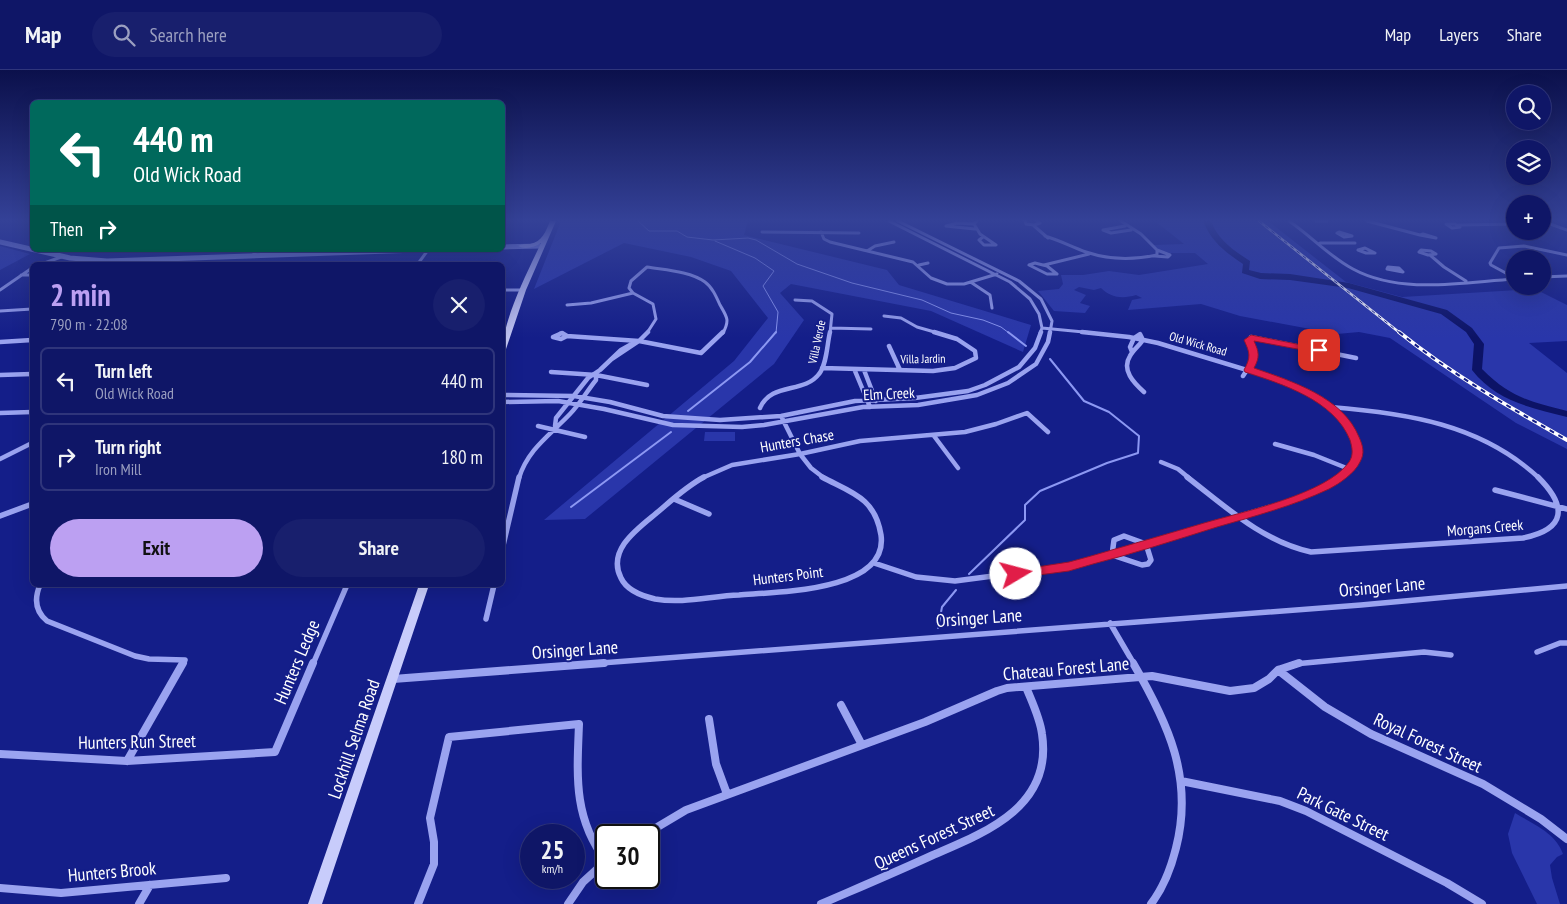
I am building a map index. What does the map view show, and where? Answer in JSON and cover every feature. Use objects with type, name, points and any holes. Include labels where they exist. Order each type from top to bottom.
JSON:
[{"type":"main road","points":[[505,343],[535,260]]},
{"type":"main road","name":"Lockhill Selma Road","points":[[316,904],[423,587]]},
{"type":"street","points":[[95,260],[139,260]]},
{"type":"street","points":[[906,260],[919,265],[934,280],[951,284],[972,283],[1002,272]]},
{"type":"street","points":[[968,260],[1010,282],[1030,299],[1039,314],[1042,328]]},
{"type":"street","points":[[977,260],[1019,281],[1040,300],[1052,321],[1052,329]]},
{"type":"street","points":[[1039,269],[1044,265],[1064,260]]},
{"type":"street","points":[[1342,260],[1355,270],[1376,278],[1408,283],[1506,279]]},
{"type":"street","points":[[1435,260],[1444,268],[1467,281]]},
{"type":"street","points":[[1492,260],[1491,265],[1506,274]]},
{"type":"street","points":[[919,265],[928,263]]},
{"type":"street","points":[[1035,263],[1044,265],[1057,274],[1047,274],[1039,269],[1029,265],[1035,263]]},
{"type":"street","points":[[554,427],[556,418],[588,378],[596,375],[612,359],[635,346],[638,341],[656,322],[653,304],[633,293],[629,288],[631,281],[647,267],[692,276],[704,281],[712,289],[727,317],[728,323],[723,333],[701,353],[638,341],[567,336]]},
{"type":"street","points":[[0,290],[30,269]]},
{"type":"street","points":[[1398,273],[1408,283]]},
{"type":"street","points":[[20,275],[30,275]]},
{"type":"street","points":[[1551,277],[1567,276]]},
{"type":"street","points":[[972,283],[990,296],[993,303],[992,308]]},
{"type":"street","points":[[505,290],[523,290]]},
{"type":"street","points":[[567,305],[591,303],[633,293]]},
{"type":"street","name":"Villa Verde","points":[[760,408],[761,402],[767,397],[778,391],[810,382],[816,378],[822,368],[833,317],[831,312],[812,301],[794,300]]},
{"type":"street","points":[[0,311],[30,309]]},
{"type":"street","name":"Villa Jardin","points":[[822,368],[855,371],[900,370],[929,372],[947,370],[970,362],[976,356],[971,346],[961,340],[917,327],[901,318],[884,316]]},
{"type":"street","points":[[831,328],[870,328]]},
{"type":"street","name":"Old Wick Road","points":[[1042,328],[1134,338],[1179,348],[1295,387],[1330,407],[1352,431],[1358,444],[1358,453],[1355,462],[1349,469]]},
{"type":"street","name":"Elm Creek","points":[[505,395],[582,397],[679,418],[741,420],[781,416],[867,400],[930,397],[968,391],[1012,372],[1025,361],[1035,348],[1042,328]]},
{"type":"street","name":"Elm Creek","points":[[505,402],[568,402],[657,422],[690,426],[742,427],[784,422],[870,407],[938,403],[994,390],[1020,376],[1036,364],[1048,342],[1052,329]]},
{"type":"street","points":[[1132,352],[1130,347],[1134,338]]},
{"type":"street","points":[[1243,376],[1255,359],[1249,340],[1251,338],[1356,358]]},
{"type":"street","points":[[0,342],[30,340]]},
{"type":"street","points":[[1142,340],[1138,348],[1132,352],[1126,372],[1134,384],[1144,392]]},
{"type":"street","points":[[889,346],[900,370]]},
{"type":"street","points":[[864,370],[879,406]]},
{"type":"street","points":[[855,371],[870,407]]},
{"type":"street","points":[[551,372],[596,375],[647,385]]},
{"type":"street","points":[[0,375],[30,374]]},
{"type":"street","points":[[505,538],[523,466],[533,449],[554,427],[566,419],[596,380],[596,375]]},
{"type":"street","points":[[1330,407],[1404,414],[1433,420],[1465,431],[1494,445],[1529,469],[1554,494],[1559,507]]},
{"type":"street","points":[[0,413],[30,412]]},
{"type":"street","name":"Hunters Chase","points":[[630,589],[620,576],[617,566],[623,545],[638,527],[674,499],[702,478],[722,468],[873,439],[934,436],[985,428],[1027,413],[1048,432]]},
{"type":"street","points":[[781,416],[800,454],[815,472],[853,491],[870,507],[881,533],[881,548],[874,563],[916,577],[955,581],[1069,566],[1112,555],[1288,502],[1327,486],[1349,469]]},
{"type":"street","points":[[538,426],[554,427],[585,437]]},
{"type":"street","points":[[934,436],[958,468]]},
{"type":"street","points":[[0,459],[30,444]]},
{"type":"street","points":[[1275,444],[1314,455],[1349,469]]},
{"type":"street","name":"Morgans Creek","points":[[1161,462],[1178,469],[1264,535],[1281,544],[1303,551],[1320,553],[1531,536],[1545,532],[1554,526],[1558,518],[1559,507]]},
{"type":"street","points":[[1495,490],[1567,509]]},
{"type":"street","points":[[674,499],[709,514]]},
{"type":"street","points":[[0,516],[30,505]]},
{"type":"street","points":[[1112,555],[1112,543],[1118,537],[1124,536],[1146,544]]},
{"type":"street","points":[[1112,555],[1142,566],[1148,564],[1150,560],[1146,544]]},
{"type":"street","name":"Hunters Point","points":[[630,589],[648,597],[672,600],[807,589],[835,583],[859,574],[874,563]]},
{"type":"street","points":[[39,587],[36,594],[36,606],[39,614],[46,621],[135,656],[149,659],[185,660],[128,761]]},
{"type":"street","name":"Hunters Ledge","points":[[275,752],[346,587]]},
{"type":"street","points":[[486,619],[494,587]]},
{"type":"street","name":"Orsinger Lane","points":[[393,679],[1361,605],[1566,587]]},
{"type":"street","points":[[1110,623],[1165,722],[1176,749],[1183,804],[1182,829],[1169,870],[1151,904]]},
{"type":"street","points":[[1537,652],[1560,643],[1567,643]]},
{"type":"street","name":"Chateau Forest Lane","points":[[660,825],[686,810],[949,712],[988,692],[1026,686],[1152,676],[1230,691],[1254,688],[1262,684],[1278,670],[1297,663],[1424,652],[1451,655]]},
{"type":"street","name":"Royal Forest Street","points":[[1278,670],[1325,707],[1371,734],[1490,788],[1540,819],[1567,839]]},
{"type":"street","name":"Queens Forest Street","points":[[821,904],[980,835],[1004,822],[1022,806],[1031,794],[1040,771],[1044,748],[1040,723],[1026,686]]},
{"type":"street","points":[[841,705],[862,745]]},
{"type":"street","points":[[709,720],[716,764],[727,794]]},
{"type":"street","points":[[418,904],[434,864],[434,842],[430,818],[449,737],[579,724],[577,771],[579,796],[583,822],[595,847]]},
{"type":"street","name":"Hunters Run Street","points":[[0,754],[128,761],[275,752]]},
{"type":"street","name":"Park Gate Street","points":[[1180,781],[1280,801],[1306,811],[1446,883],[1482,904]]},
{"type":"street","points":[[568,904],[583,882],[595,871]]},
{"type":"street","name":"Hunters Brook","points":[[0,888],[61,893],[226,878]]},
{"type":"street","points":[[139,904],[150,885]]},
{"type":"shaded area","points":[[0,260],[19,260],[0,270]]},
{"type":"shaded area","points":[[546,260],[591,260],[534,289]]},
{"type":"shaded area","points":[[699,260],[846,260],[887,270],[899,285],[1031,325],[1023,352],[931,311],[791,284],[780,293],[804,320],[774,364],[585,519],[544,520],[734,361],[768,318],[731,271]]},
{"type":"shaded area","points":[[1203,260],[1318,260],[1346,282],[1402,297],[1506,291],[1506,295],[1547,295],[1567,305],[1567,341],[1529,343],[1567,373],[1567,449],[1516,423],[1390,338],[1359,332],[1337,334],[1240,316],[1201,304],[1128,310],[1132,300],[1142,298],[1136,295],[1117,297],[1101,288],[1094,290],[1079,287],[1074,290],[1086,295],[1080,303],[1090,306],[1085,313],[1054,311],[1038,291],[1059,289],[1063,284],[1061,275],[1083,275],[1109,271],[1139,275],[1208,264]]},
{"type":"shaded area","points":[[705,432],[735,432],[735,441],[704,441]]},
{"type":"shaded area","points":[[1515,813],[1543,830],[1560,847],[1563,854],[1557,857],[1550,865],[1560,904],[1537,904],[1512,853],[1508,834]]},
{"type":"waterway","points":[[758,260],[774,271],[763,286],[778,312],[776,333]]},
{"type":"waterway","points":[[790,260],[852,283],[922,300],[951,313],[983,320],[1001,327],[1009,333]]},
{"type":"waterway","points":[[1242,260],[1247,263],[1245,271],[1260,276],[1290,277],[1349,286],[1444,312],[1469,330],[1479,344],[1477,370],[1495,388],[1523,403],[1567,414]]},
{"type":"waterway","points":[[688,411],[750,362],[776,332]]},
{"type":"waterway","points":[[1008,332],[1026,346]]},
{"type":"waterway","points":[[969,574],[1025,520],[1025,505],[1040,491],[1107,463],[1138,453],[1139,436],[1109,412],[1084,401],[1050,359]]},
{"type":"waterway","points":[[571,507],[671,432]]},
{"type":"waterway","points":[[938,628],[942,607],[956,590]]},
{"type":"railway","points":[[1308,260],[1400,333]]},
{"type":"railway","points":[[1399,332],[1460,376],[1567,440]]},
{"type":"route","points":[[1016,574],[1069,566],[1093,560],[1288,502],[1327,486],[1339,478],[1355,462],[1358,453],[1358,444],[1352,431],[1330,407],[1307,392],[1270,376],[1248,370],[1255,359],[1249,340],[1251,338],[1319,350]]}]
